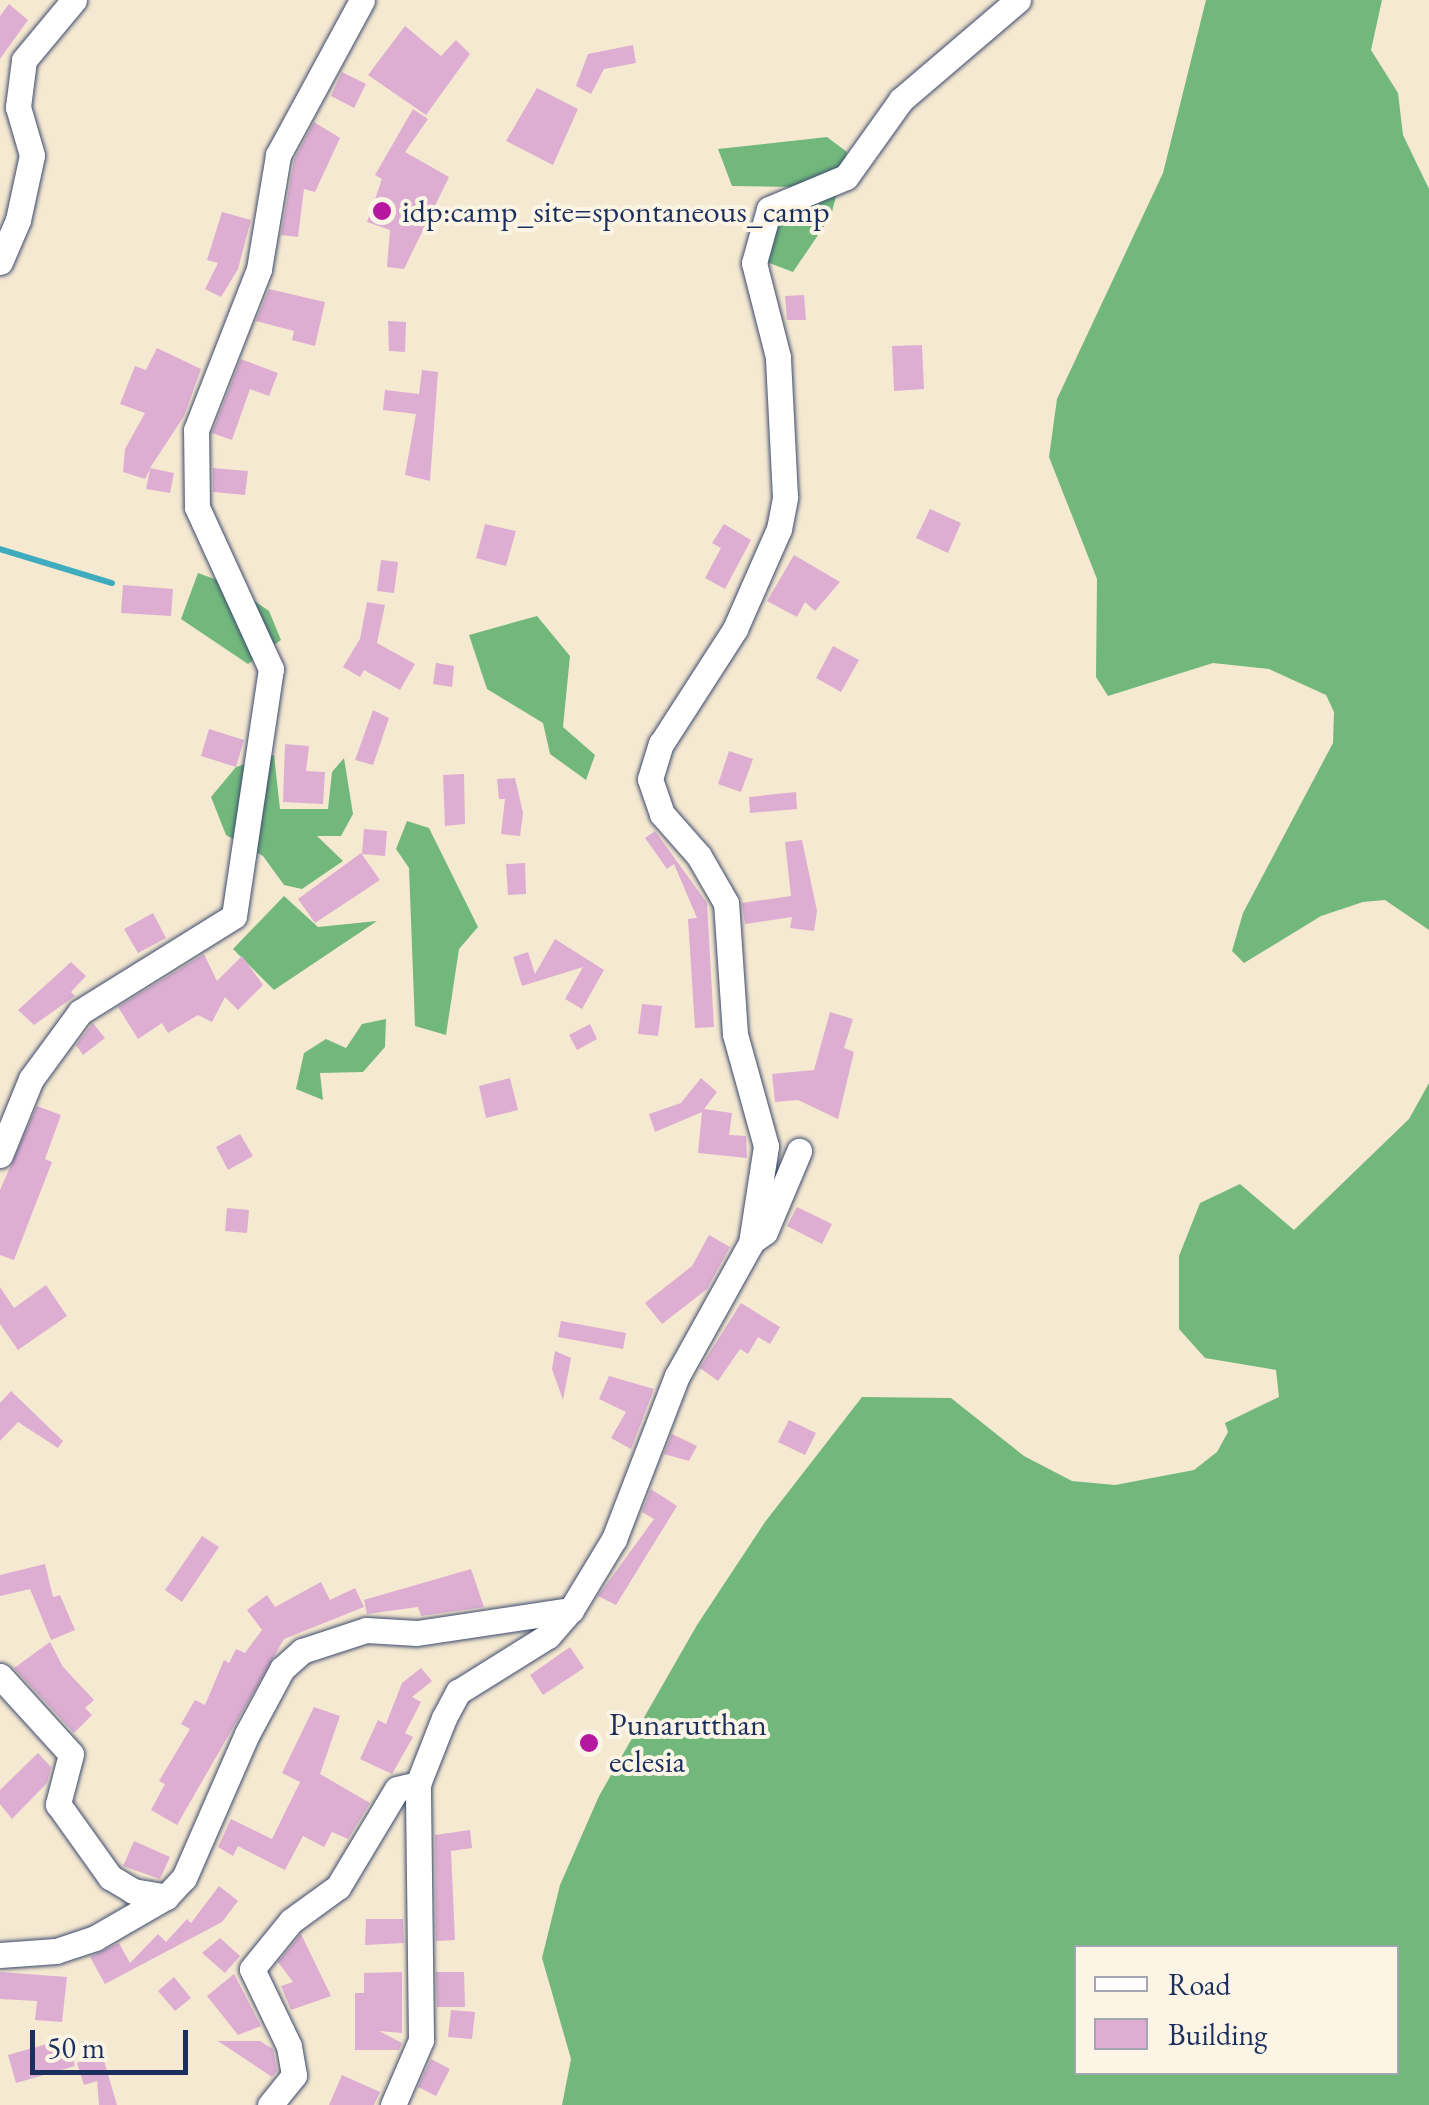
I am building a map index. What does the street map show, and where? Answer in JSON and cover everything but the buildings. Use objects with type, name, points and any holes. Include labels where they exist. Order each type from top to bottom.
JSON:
[{"type":"street","points":[[0,262],[18,220],[32,156],[10,83],[74,0]]},
{"type":"street","points":[[0,1155],[31,1078],[80,1012],[234,916],[270,670],[198,507],[196,430],[259,269],[278,154],[362,0]]},
{"type":"street","points":[[393,2105],[421,2040],[418,1784],[458,1692],[548,1636],[571,1610],[614,1538],[677,1376],[751,1243],[766,1146],[735,1034],[726,903],[699,856],[662,814],[650,779],[662,744],[735,629],[779,529],[786,498],[778,357],[754,263],[769,209],[846,177],[901,100],[1018,0]]},
{"type":"street","points":[[751,1243],[765,1232],[799,1151]]},
{"type":"street","points":[[0,1955],[56,1951],[95,1938],[166,1897],[184,1878],[282,1669],[302,1651],[366,1630],[417,1633],[571,1610]]},
{"type":"street","points":[[0,1676],[71,1754],[58,1804],[110,1877],[134,1892],[166,1897]]},
{"type":"street","points":[[270,2105],[294,2076],[289,2046],[252,1969],[291,1922],[338,1887],[396,1789],[418,1784]]},
{"type":"green space","points":[[1206,0],[1382,0],[1371,50],[1398,93],[1403,135],[1429,189],[1429,930],[1385,900],[1363,902],[1321,916],[1244,963],[1232,951],[1243,913],[1333,743],[1334,712],[1326,695],[1269,669],[1213,663],[1108,696],[1096,677],[1097,579],[1049,457],[1057,399],[1163,173]]},
{"type":"green space","points":[[827,137],[847,152],[831,216],[793,272],[764,261],[768,226],[797,187],[732,186],[718,149]]},
{"type":"green space","points":[[198,573],[231,585],[269,611],[281,640],[248,664],[181,619]]},
{"type":"green space","points":[[537,616],[570,656],[563,727],[595,755],[586,780],[550,754],[543,723],[487,689],[469,635]]},
{"type":"green space","points":[[274,755],[280,809],[328,809],[332,772],[344,758],[353,814],[341,836],[317,836],[343,861],[302,889],[284,885],[263,856],[226,835],[211,797],[236,767]]},
{"type":"green space","points":[[407,821],[429,828],[478,927],[459,949],[446,1035],[415,1026],[409,868],[396,849]]},
{"type":"green space","points":[[284,896],[318,927],[377,921],[274,990],[233,949]]},
{"type":"green space","points":[[386,1019],[385,1047],[363,1072],[320,1073],[323,1100],[296,1089],[304,1053],[326,1039],[346,1048],[362,1024]]},
{"type":"green space","points":[[1429,1083],[1429,2105],[562,2105],[571,2059],[542,1958],[560,1885],[599,1796],[697,1625],[765,1522],[862,1397],[951,1398],[1024,1456],[1072,1481],[1115,1485],[1194,1470],[1217,1452],[1228,1432],[1225,1423],[1279,1397],[1276,1370],[1205,1358],[1179,1329],[1179,1256],[1200,1203],[1240,1184],[1294,1230],[1409,1119]]},
{"type":"waterway","points":[[0,549],[112,583]]},
{"type":"place","name":"idp:camp_site=spontaneous_camp","points":[[382,211]]},
{"type":"place","name":"Punarutthan eclesia","points":[[589,1743]]}]
